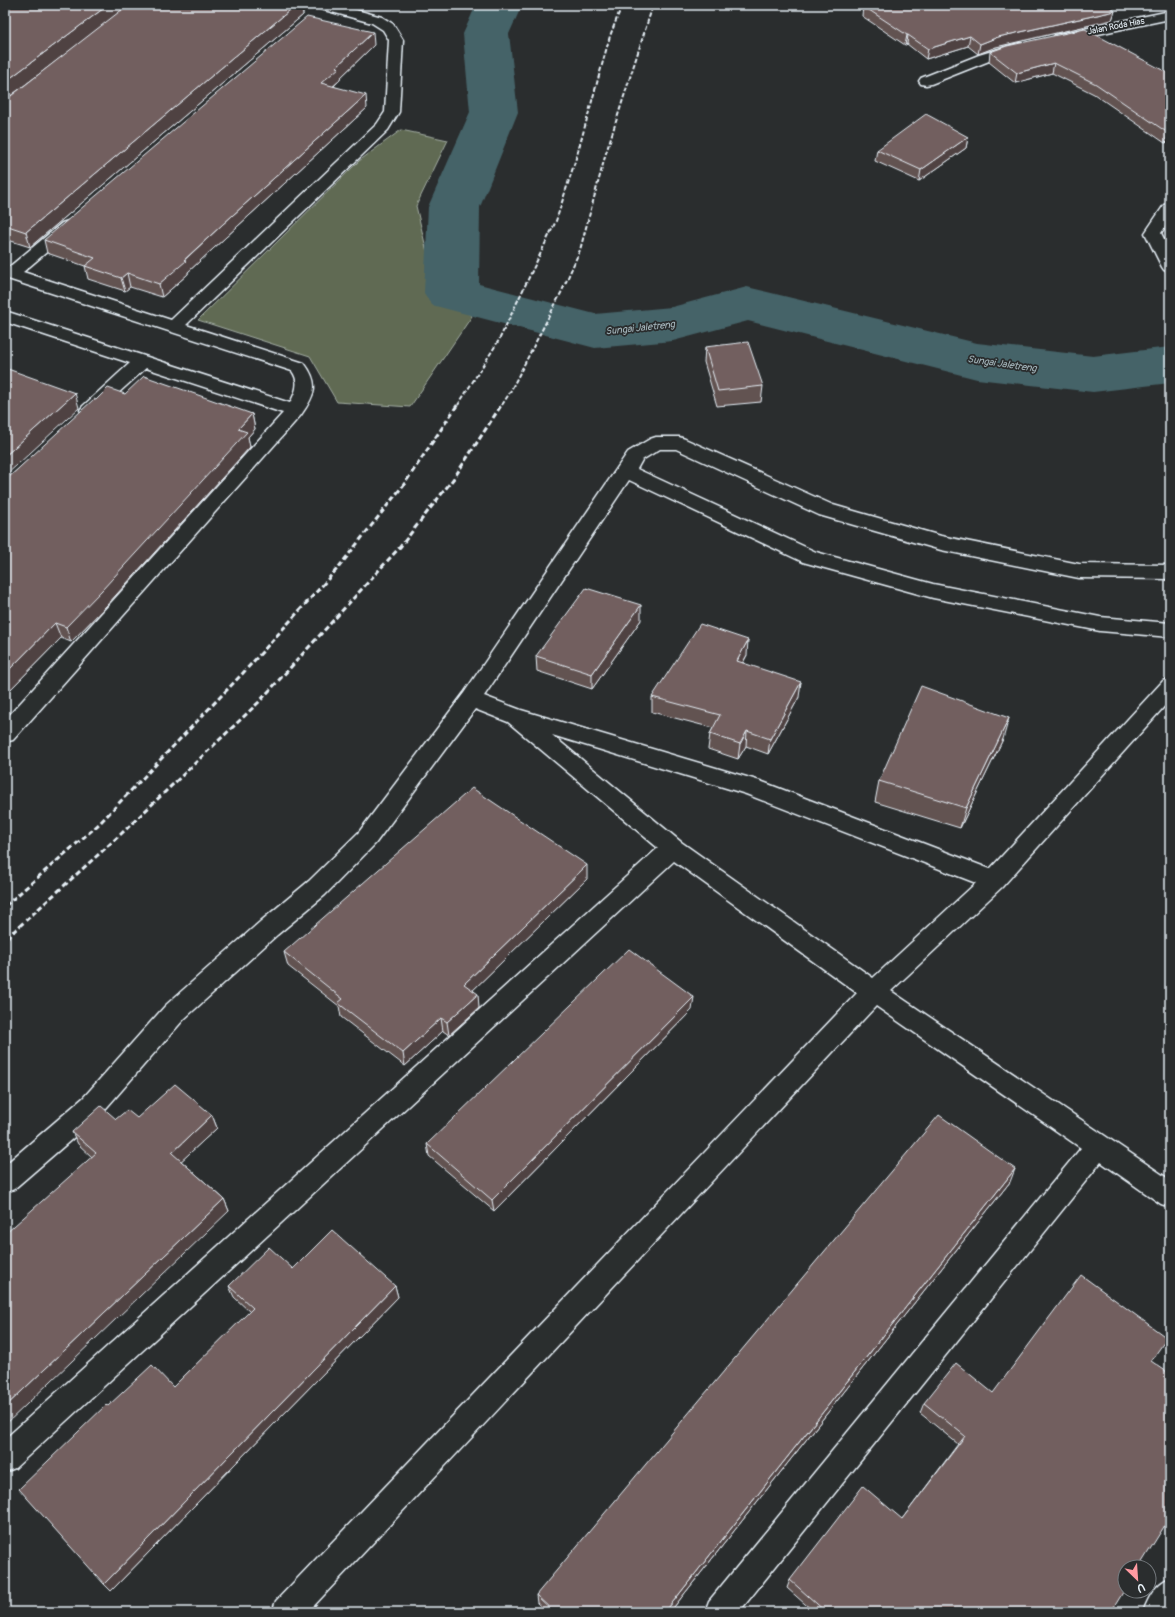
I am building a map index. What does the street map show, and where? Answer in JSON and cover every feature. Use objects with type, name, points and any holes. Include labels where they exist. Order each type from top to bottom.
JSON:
[{"type":"street","points":[[174,327],[383,127],[392,112],[396,40],[388,26],[376,20],[320,9]]},
{"type":"street","name":"Jalan Roda Hias","points":[[1046,41],[1170,15]]},
{"type":"street","points":[[926,81],[1001,51],[1031,44]]},
{"type":"street","points":[[1170,208],[1153,234],[1170,267]]},
{"type":"street","points":[[8,273],[77,218]]},
{"type":"street","points":[[5,734],[295,411],[307,384],[305,375],[298,367],[8,273]]},
{"type":"street","points":[[5,316],[295,411]]},
{"type":"street","points":[[80,419],[143,361]]},
{"type":"street","points":[[5,1181],[92,1106],[175,1012],[269,928],[317,888],[367,838],[471,699],[626,471],[634,456],[656,443],[679,443],[826,510],[941,543],[1079,571],[1170,572]]},
{"type":"street","points":[[626,471],[810,557],[933,591],[1100,624],[1170,630]]},
{"type":"street","points":[[287,1612],[874,992],[994,880],[1170,686]]},
{"type":"street","points":[[471,699],[515,716],[752,787],[994,880]]},
{"type":"street","points":[[515,716],[673,848],[874,992],[1170,1194]]},
{"type":"street","points":[[5,1458],[673,848]]},
{"type":"street","points":[[720,1612],[1099,1145]]},
{"type":"street","points":[[1158,1612],[1170,1593]]},
{"type":"green space","points":[[401,130],[448,140],[416,206],[437,294],[472,316],[410,407],[337,402],[310,356],[198,320],[359,161]]},
{"type":"building","points":[[5,5],[108,5],[5,82]]},
{"type":"building","points":[[128,5],[296,5],[26,232],[5,225],[5,99],[7,99]]},
{"type":"building","points":[[1107,5],[1115,11],[998,37],[980,44],[970,36],[928,49],[863,6]]},
{"type":"building","points":[[307,17],[373,32],[336,67],[339,68],[321,83],[366,95],[184,260],[186,261],[159,284],[127,273],[121,278],[85,266],[95,258],[44,240]]},
{"type":"building","points":[[1085,29],[1170,74],[1170,132],[1168,133],[1096,84],[1054,63],[1017,73],[990,52],[1007,46]]},
{"type":"building","points":[[926,114],[968,137],[921,170],[877,150]]},
{"type":"building","points":[[748,342],[763,386],[718,391],[705,347]]},
{"type":"building","points":[[5,368],[75,393],[5,456]]},
{"type":"building","points":[[144,376],[252,414],[238,429],[247,432],[102,590],[66,627],[55,623],[5,674],[5,479],[8,478],[108,388],[125,394]]},
{"type":"building","points":[[586,588],[641,605],[592,674],[536,656]]},
{"type":"building","points":[[700,624],[748,640],[737,661],[801,682],[770,739],[747,731],[740,744],[710,734],[720,715],[652,697]]},
{"type":"building","points":[[921,686],[1009,718],[966,808],[879,781]]},
{"type":"building","points":[[472,788],[587,865],[464,984],[478,994],[447,1022],[441,1018],[403,1053],[338,1003],[343,999],[284,952]]},
{"type":"building","points":[[629,949],[694,997],[492,1200],[427,1144]]},
{"type":"building","points":[[175,1084],[212,1115],[172,1153],[224,1199],[5,1407],[5,1234],[96,1153],[72,1132],[101,1106],[116,1119],[127,1110],[137,1118]]},
{"type":"building","points":[[939,1115],[1015,1169],[665,1612],[554,1612],[536,1595]]},
{"type":"building","points":[[332,1230],[395,1286],[104,1584],[19,1489],[107,1404],[108,1406],[152,1365],[173,1387],[253,1308],[229,1286],[269,1247],[293,1269]]},
{"type":"building","points":[[1081,1275],[1167,1338],[1151,1361],[1170,1374],[1170,1517],[1144,1559],[1117,1559],[1117,1599],[1119,1599],[1111,1612],[826,1612],[790,1580],[863,1486],[902,1519],[965,1436],[924,1403],[956,1363],[993,1393]]},
{"type":"waterway","name":"Sungai Jaletreng","points":[[499,5],[486,34],[494,112],[454,207],[451,293],[595,331],[673,324],[747,304],[977,361],[1093,374],[1170,365]]},
{"type":"railway","points":[[458,405],[499,340],[556,221],[577,155],[610,36],[622,5]]},
{"type":"railway","points":[[502,405],[562,291],[580,250],[606,153],[653,5]]},
{"type":"railway","points":[[5,906],[99,824],[243,673],[338,568],[405,483],[458,404]]},
{"type":"railway","points":[[13,932],[121,834],[259,702],[400,547],[454,478],[502,404]]},
{"type":"railway","points":[[5,939],[14,931]]}]
